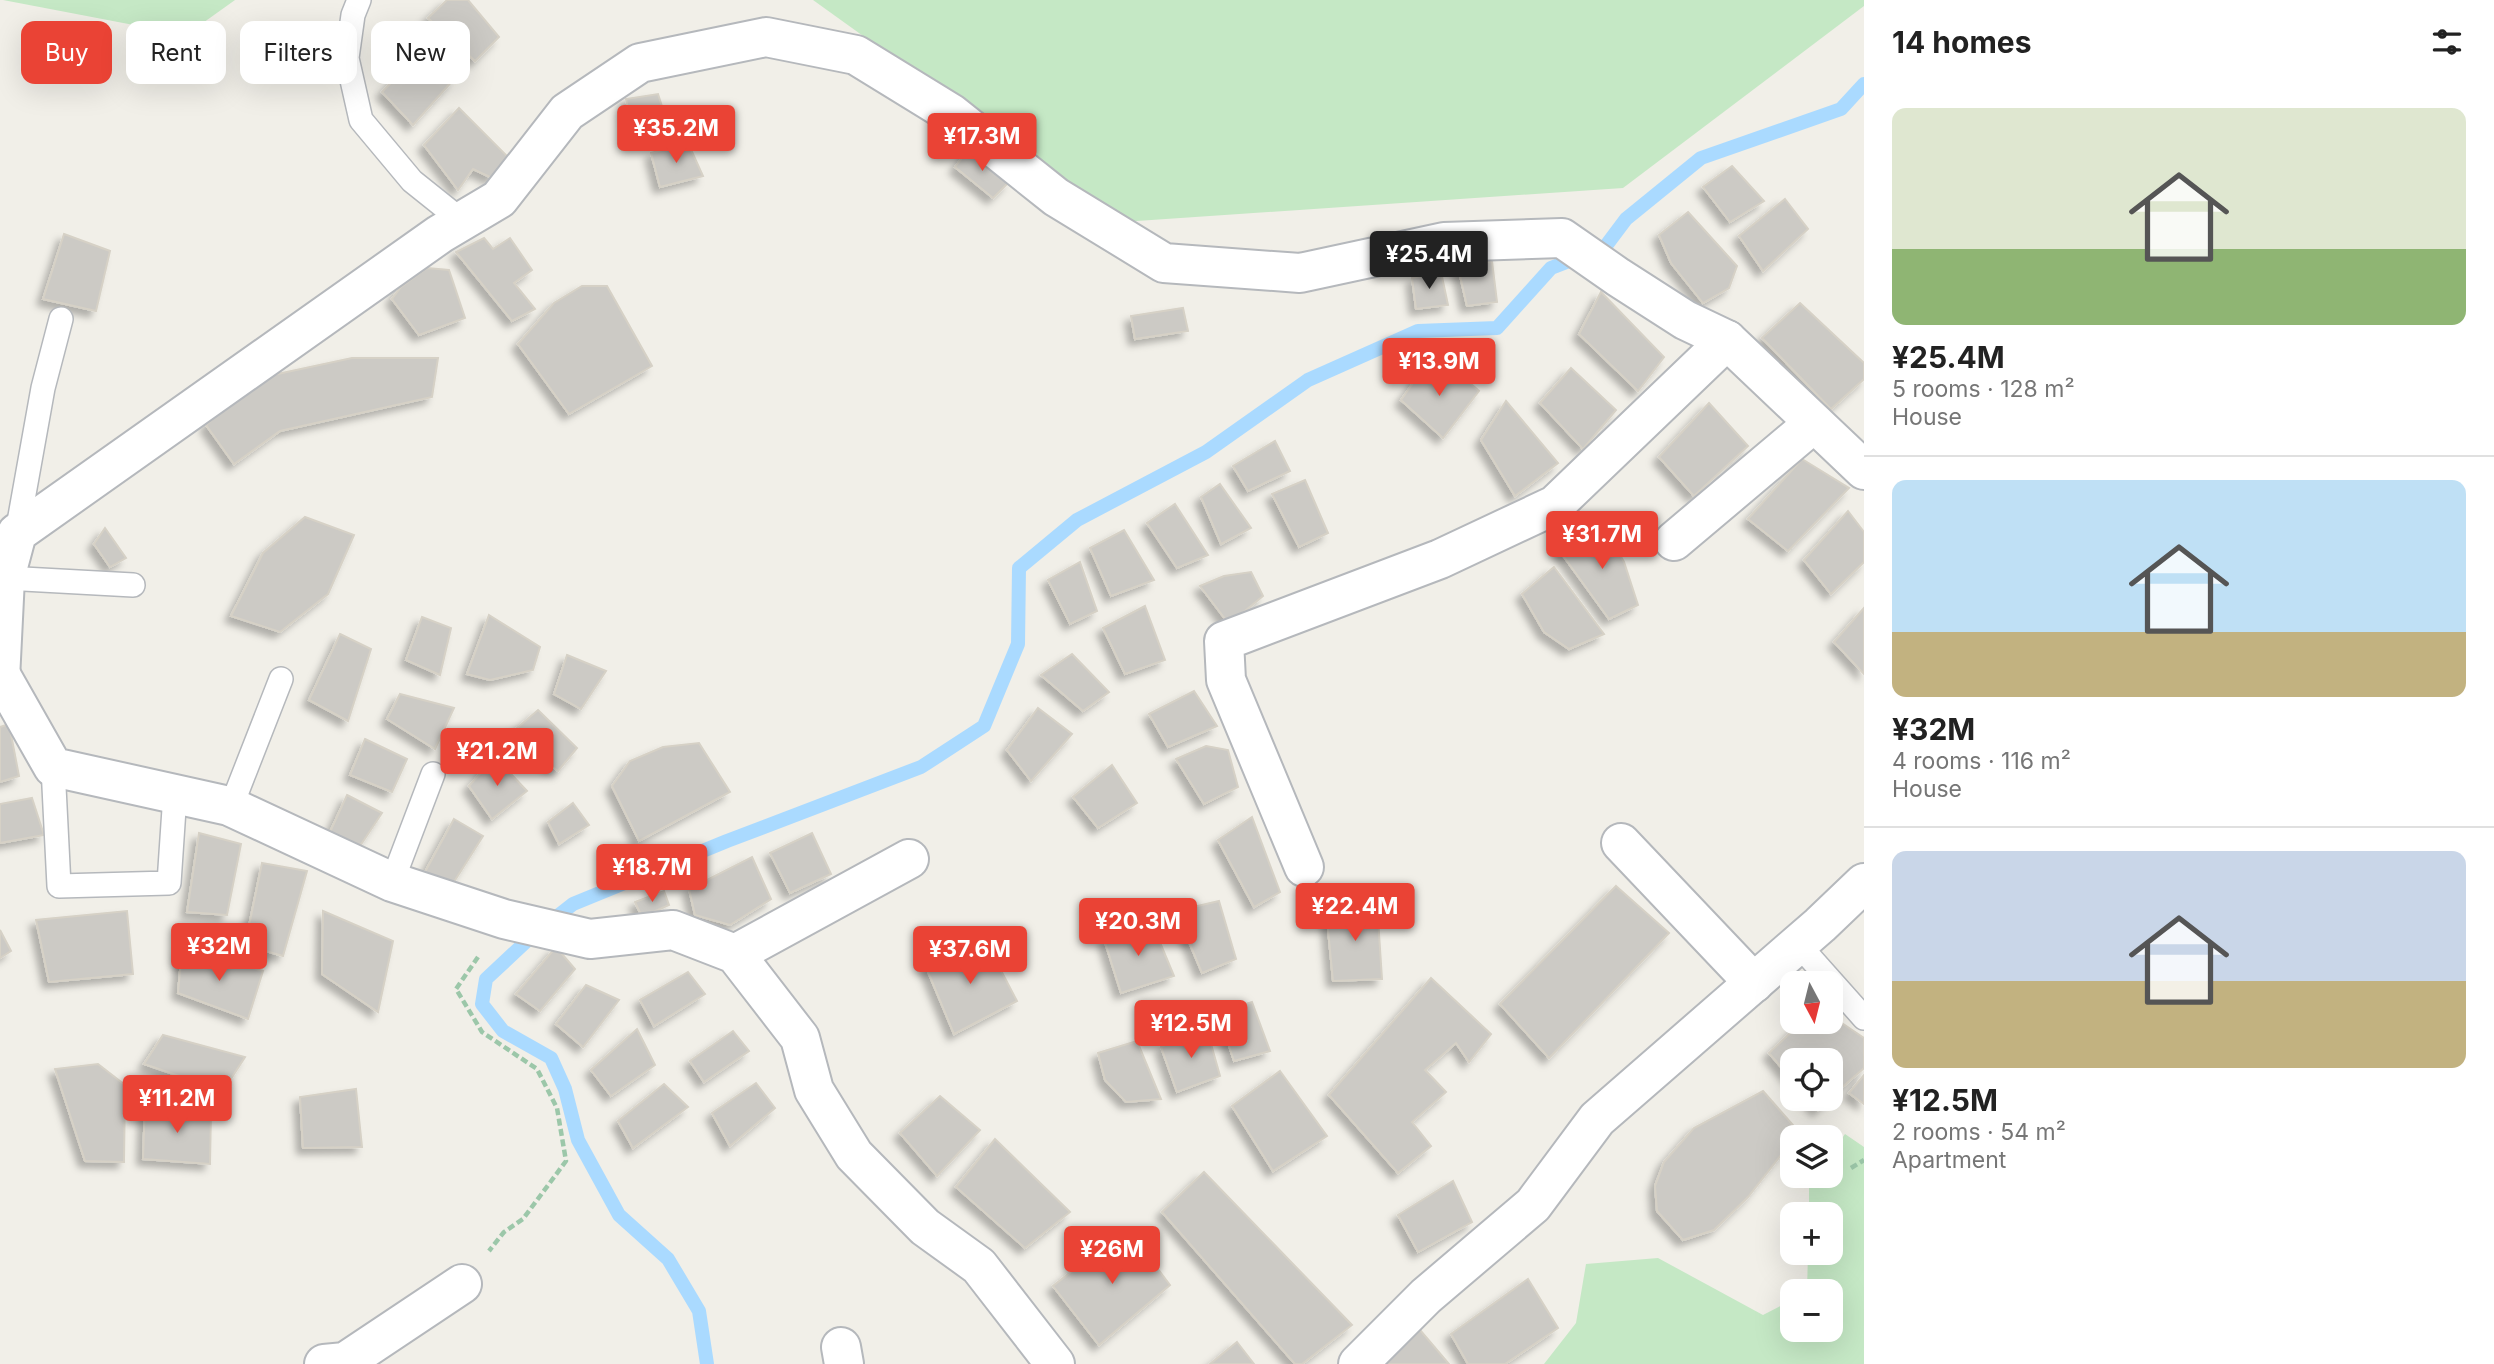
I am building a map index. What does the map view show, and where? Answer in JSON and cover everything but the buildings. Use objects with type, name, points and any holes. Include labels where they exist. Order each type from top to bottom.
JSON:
[{"type":"street","points":[[1055,1364],[979,1266],[925,1227],[854,1155],[814,1090],[800,1038],[734,954],[673,930],[590,939],[504,919],[392,882],[231,807],[52,767],[1,678],[8,526],[440,234],[499,199],[567,112],[640,63],[766,37],[856,55],[952,114],[1056,197],[1164,263],[1300,273],[1444,242],[1562,237],[1685,320],[1727,340],[1864,470]]},
{"type":"street","points":[[1304,867],[1226,680],[1224,640],[1440,559],[1555,505],[1727,340]]},
{"type":"street","points":[[1674,541],[1814,423]]},
{"type":"street","points":[[1621,843],[1754,983]]},
{"type":"street","points":[[734,954],[909,859]]},
{"type":"street","points":[[1359,1364],[1426,1296],[1533,1205],[1597,1119],[1864,883]]},
{"type":"street","points":[[338,1363],[462,1284]]},
{"type":"lane","points":[[359,0],[353,15],[347,58],[361,120],[412,181],[462,221]]},
{"type":"lane","points":[[8,526],[61,319]]},
{"type":"lane","points":[[5,578],[133,585]]},
{"type":"lane","points":[[231,807],[281,678]]},
{"type":"lane","points":[[52,767],[59,886],[169,883],[175,794]]},
{"type":"lane","points":[[392,882],[433,774]]},
{"type":"lane","points":[[1798,944],[1864,1018]]},
{"type":"path","points":[[462,1284],[504,1232],[523,1219],[566,1161],[557,1108],[537,1069],[482,1032],[456,989],[504,919]]},
{"type":"path","points":[[1851,1168],[1864,1160]]},
{"type":"green space","points":[[3,0],[235,0],[206,21],[126,21],[126,24]]},
{"type":"green space","points":[[813,0],[1864,0],[1864,6],[1623,188],[1122,222]]},
{"type":"green space","points":[[1845,1134],[1864,1147],[1864,1364],[1544,1364],[1576,1323],[1586,1264],[1658,1258],[1763,1315],[1780,1306],[1780,1342],[1843,1342],[1843,1279],[1807,1279],[1808,1265],[1843,1265],[1843,1202],[1809,1202],[1809,1188],[1843,1188]]},
{"type":"waterway","points":[[707,1364],[699,1311],[668,1259],[619,1215],[578,1140],[565,1089],[551,1058],[503,1031],[482,1004],[486,979],[531,937],[573,904],[727,841],[921,767],[984,726],[1018,644],[1019,568],[1077,520],[1206,452],[1308,380],[1418,331],[1497,328],[1551,268],[1605,247],[1626,219],[1701,158],[1841,109],[1864,84]]}]
